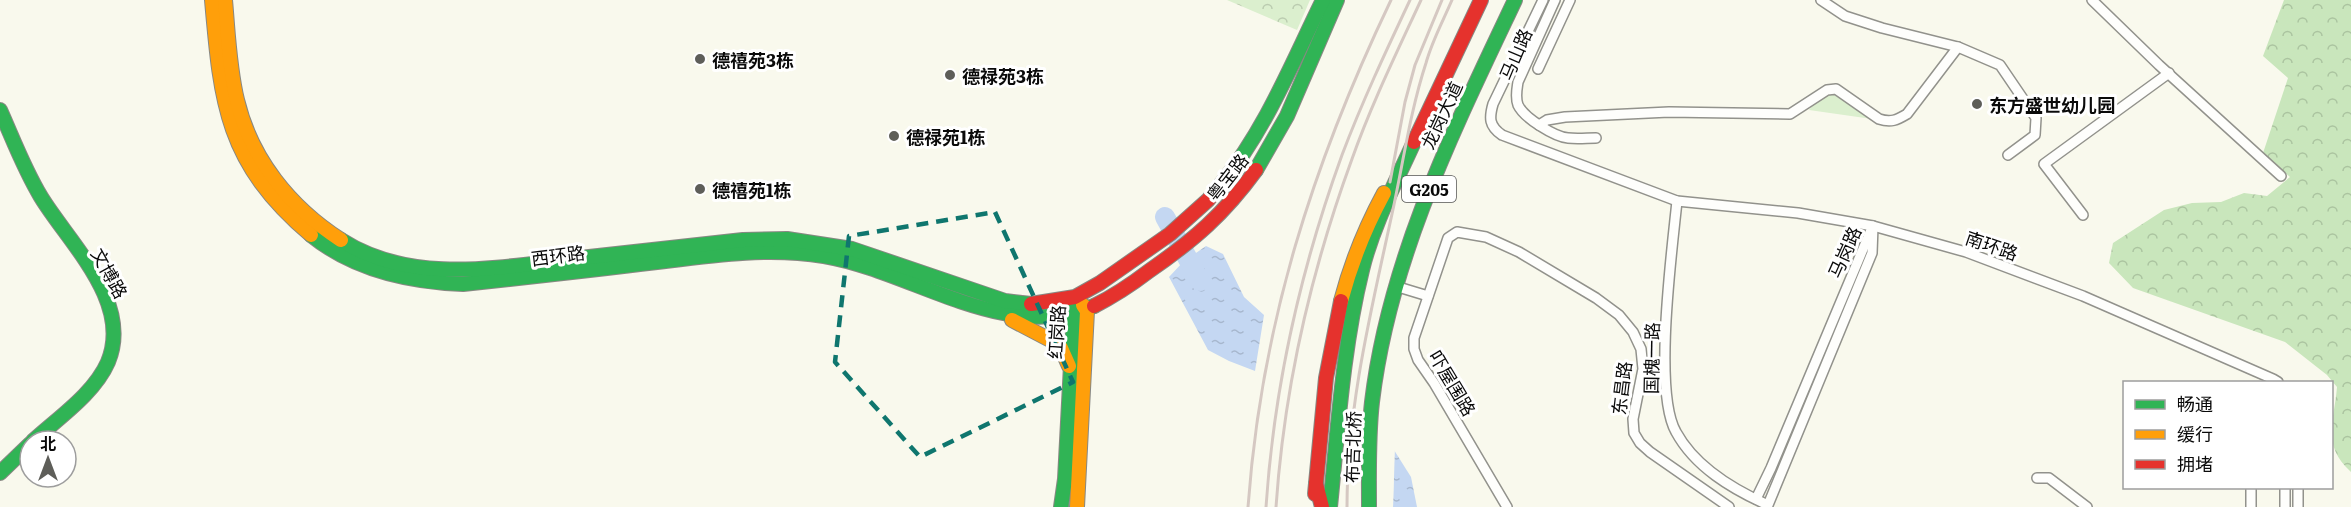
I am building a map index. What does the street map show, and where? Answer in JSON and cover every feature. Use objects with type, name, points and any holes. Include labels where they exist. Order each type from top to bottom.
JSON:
[{"type":"main road","name":"西环路","points":[[213,0],[220,83],[228,116],[240,148],[257,178],[278,205],[303,229],[331,249],[362,265],[394,276],[428,283],[463,284],[722,254],[786,252],[828,256],[870,266],[988,310],[1030,318],[1080,313]]},
{"type":"main road","name":"西环路","points":[[225,0],[233,81],[240,113],[252,143],[268,171],[288,197],[311,220],[338,238],[377,257],[430,270],[463,271],[732,241],[787,239],[831,244],[874,254],[1005,302],[1034,304],[1075,297]]},
{"type":"main road","name":"粤宝路","points":[[1075,297],[1100,284],[1144,252],[1184,222],[1208,200],[1243,157],[1260,128],[1323,0]]},
{"type":"main road","name":"粤宝路","points":[[1080,313],[1118,293],[1198,234],[1215,220],[1260,167],[1290,110],[1337,0]]},
{"type":"main road","name":"龙岗大道","points":[[1348,351],[1362,269],[1382,214],[1481,0]]},
{"type":"main road","name":"龙岗大道","points":[[1374,389],[1385,325],[1395,286],[1443,153],[1515,0]]},
{"type":"main road","name":"文博路","points":[[0,110],[41,196],[94,275],[107,298],[114,320],[114,343],[108,362],[93,384],[46,429]]},
{"type":"main road","name":"龙岗大道","points":[[1314,507],[1323,398],[1348,273],[1369,217],[1411,149]]},
{"type":"main road","name":"红岗路","points":[[1075,297],[1080,313],[1077,507]]},
{"type":"main road","points":[[988,310],[1033,329],[1056,343],[1066,357],[1071,376]]},
{"type":"main road","name":"红岗路","points":[[1060,507],[1065,479],[1071,376],[1080,313]]},
{"type":"main road","name":"布吉北桥","points":[[1330,507],[1348,351]]},
{"type":"main road","name":"布吉北桥","points":[[1369,507],[1369,434],[1374,389]]},
{"type":"main road","points":[[0,473],[18,456]]},
{"type":"main road","points":[[1316,484],[1322,507]]},
{"type":"street","name":"南环路","points":[[1543,0],[1493,104],[1490,115],[1494,129],[1502,135],[1677,201],[1798,213],[1873,226],[2013,269],[2125,314],[2276,381]]},
{"type":"street","name":"马山路","points":[[1555,0],[1518,82],[1516,93],[1518,104],[1525,114],[1539,125],[1566,138],[1596,138]]},
{"type":"street","points":[[1538,69],[1570,0]]},
{"type":"street","points":[[1821,0],[1845,16],[1958,47],[2000,65],[2036,118],[2035,135],[2008,155]]},
{"type":"street","points":[[2092,0],[2281,176]]},
{"type":"street","points":[[1539,125],[1547,120],[1564,117],[1669,112],[1790,114],[1827,90],[1836,89],[1887,122],[1897,120],[1907,114],[1958,47]]},
{"type":"street","points":[[2083,215],[2044,164],[2169,73]]},
{"type":"street","name":"国槐一路","points":[[1677,201],[1666,343],[1666,404],[1675,431],[1689,451],[1711,472],[1736,489],[1768,504]]},
{"type":"street","name":"马岗路","points":[[1756,500],[1873,226]]},
{"type":"street","name":"马岗路","points":[[1768,504],[1872,253],[1873,226]]},
{"type":"street","name":"吓屋围路","points":[[1486,237],[1457,232],[1448,238],[1414,338],[1414,349],[1418,360],[1507,507]]},
{"type":"street","name":"东昌路","points":[[1486,237],[1519,252],[1596,298],[1619,315],[1633,332],[1641,349],[1643,369],[1633,419],[1634,433],[1640,443],[1650,452],[1729,507]]},
{"type":"street","points":[[1395,286],[1428,296]]},
{"type":"street","points":[[2037,478],[2049,478],[2087,507]]},
{"type":"street","points":[[2250,489],[2251,507]]},
{"type":"street","points":[[2285,489],[2285,507]]},
{"type":"street","points":[[2298,489],[2298,507]]},
{"type":"highlighted area","points":[[995,212],[1073,382],[920,457],[835,362],[849,236]]},
{"type":"green space","points":[[1227,0],[1310,0],[1297,30]]},
{"type":"green space","points":[[2284,0],[2351,0],[2351,472],[2336,452],[2333,442],[2333,415],[2337,387],[2327,375],[2285,342],[2133,288],[2109,263],[2113,243],[2164,210],[2192,203],[2221,202],[2244,193],[2267,196],[2290,177],[2263,153],[2288,78],[2263,56]]},
{"type":"green space","points":[[1825,89],[1872,119],[1809,110]]},
{"type":"water","points":[[1206,246],[1223,254],[1244,297],[1264,315],[1255,371],[1208,350],[1169,277],[1183,262]]},
{"type":"water","points":[[1394,450],[1411,477],[1417,507],[1393,507]]},
{"type":"pier","points":[[1395,447],[1393,507],[1390,507],[1391,450]]},
{"type":"waterway","points":[[1165,217],[1200,281]]},
{"type":"railway","points":[[1248,507],[1265,374],[1278,310],[1295,246],[1338,122],[1391,0]]},
{"type":"railway","points":[[1266,507],[1275,417],[1292,328],[1314,241],[1342,155],[1374,77],[1410,0]]},
{"type":"railway","points":[[1276,507],[1285,419],[1293,375],[1324,244],[1367,119],[1421,0]]},
{"type":"railway","points":[[1390,182],[1405,102],[1415,65],[1442,0]]},
{"type":"railway","points":[[1347,507],[1348,470],[1356,396],[1407,138],[1415,100],[1431,47],[1452,0]]},
{"type":"traffic: fast","points":[[1221,184],[1252,141],[1265,118],[1323,0]]},
{"type":"traffic: fast","points":[[1256,170],[1287,116],[1337,0]]},
{"type":"traffic: fast","points":[[1369,507],[1369,441],[1372,402],[1393,297],[1409,246],[1447,146],[1515,0]]},
{"type":"traffic: fast","points":[[0,110],[35,186],[94,274],[112,317],[113,340],[108,362],[102,374],[85,395],[47,429]]},
{"type":"traffic: fast","points":[[1330,507],[1346,358],[1355,299],[1378,221],[1414,142]]},
{"type":"traffic: fast","points":[[311,235],[345,257],[383,272],[443,283],[463,284],[720,255],[782,252],[824,256],[858,264],[993,311],[1027,316],[1060,315],[1094,306]]},
{"type":"traffic: fast","points":[[341,240],[369,254],[398,263],[458,270],[743,240],[787,239],[852,249],[1005,301],[1031,304]]},
{"type":"traffic: fast","points":[[1061,507],[1065,479],[1074,308]]},
{"type":"traffic: fast","points":[[0,473],[18,456]]},
{"type":"traffic: slow","points":[[212,0],[219,70],[233,130],[261,183],[311,235]]},
{"type":"traffic: slow","points":[[225,0],[234,88],[243,122],[252,142],[275,180],[289,197],[305,213],[341,240]]},
{"type":"traffic: slow","points":[[1341,301],[1359,246],[1384,193]]},
{"type":"traffic: slow","points":[[1077,507],[1087,311],[1083,305]]},
{"type":"traffic: slow","points":[[1012,320],[1056,343],[1061,348],[1069,366]]},
{"type":"traffic: jam","points":[[1414,142],[1481,0]]},
{"type":"traffic: jam","points":[[1094,306],[1129,285],[1194,237],[1220,213],[1256,170]]},
{"type":"traffic: jam","points":[[1031,304],[1075,297],[1100,283],[1170,234],[1208,200],[1221,184]]},
{"type":"traffic: jam","points":[[1315,494],[1326,378],[1341,301]]},
{"type":"traffic: jam","points":[[1316,484],[1322,507]]},
{"type":"place","name":"德禧苑3栋","points":[[700,59]]},
{"type":"place","name":"德禄苑3栋","points":[[950,75]]},
{"type":"place","name":"东方盛世幼儿园","points":[[1977,104]]},
{"type":"place","name":"德禄苑1栋","points":[[894,136]]},
{"type":"place","name":"德禧苑1栋","points":[[700,189]]}]
